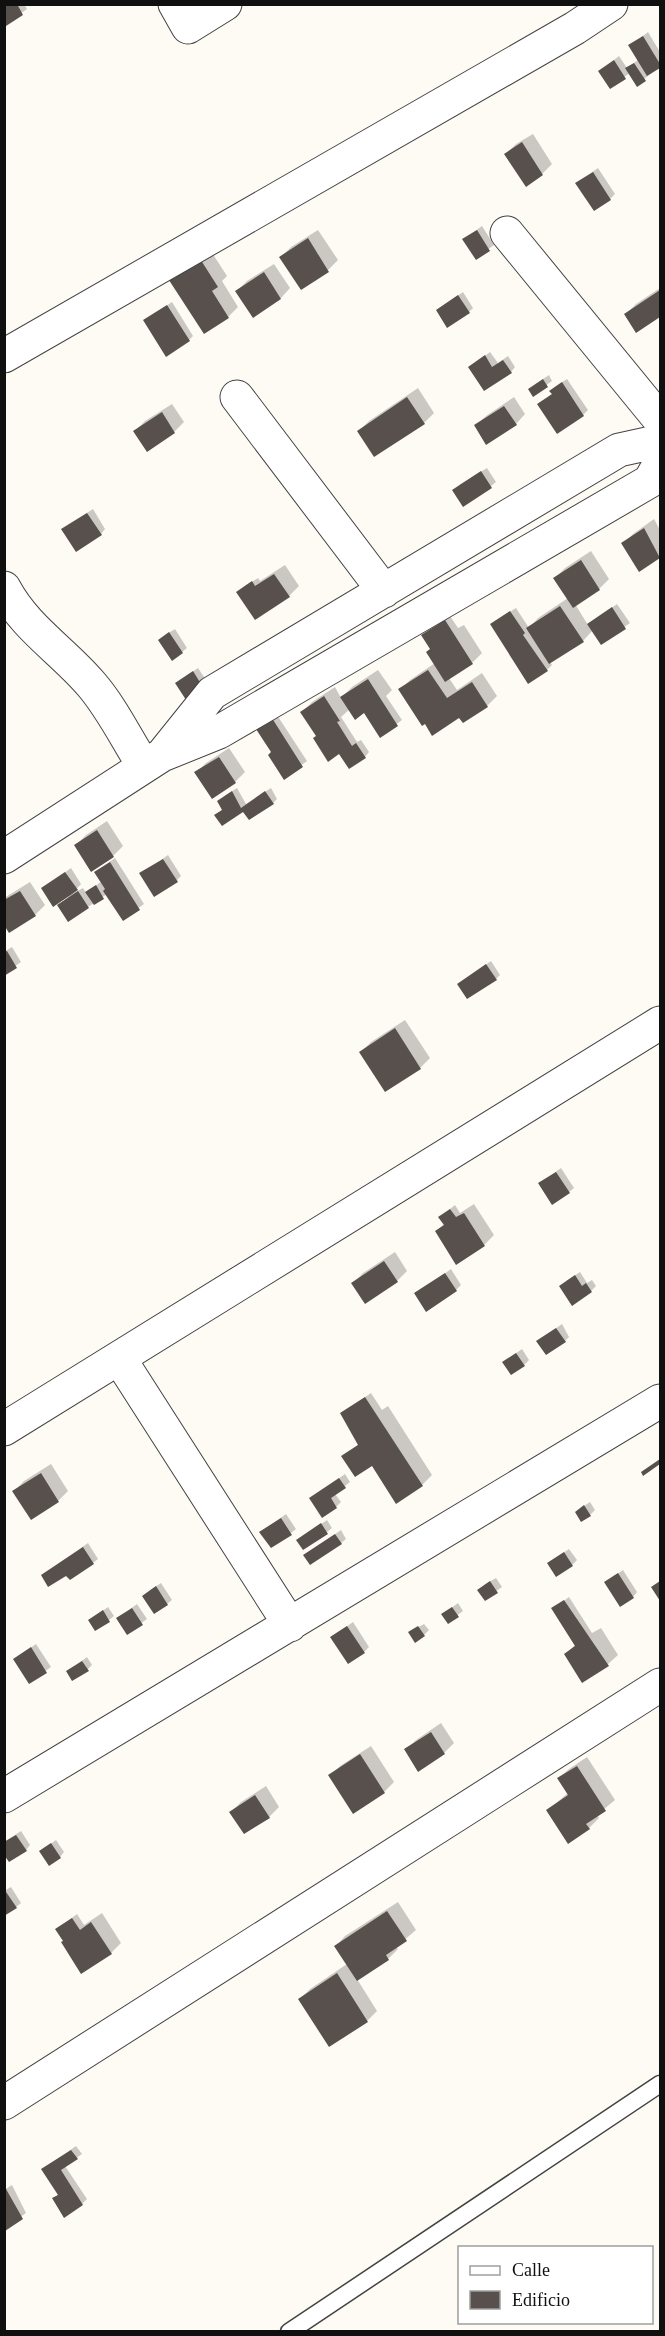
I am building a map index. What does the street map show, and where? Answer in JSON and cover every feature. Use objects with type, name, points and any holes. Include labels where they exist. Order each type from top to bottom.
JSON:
[{"type":"street","points":[[175,4],[188,27],[225,4]]},
{"type":"street","points":[[4,356],[575,28],[611,4]]},
{"type":"street","points":[[507,233],[660,420]]},
{"type":"street","points":[[237,397],[384,591]]},
{"type":"street","points":[[153,761],[212,693],[619,450],[660,441]]},
{"type":"street","points":[[4,857],[153,761],[219,732],[650,481],[660,463]]},
{"type":"street","points":[[4,588],[13,605],[25,620],[93,686],[153,761]]},
{"type":"street","points":[[4,1429],[660,1023]]},
{"type":"street","points":[[119,1358],[290,1625]]},
{"type":"street","points":[[4,1796],[660,1401]]},
{"type":"street","points":[[4,2103],[660,1685]]},
{"type":"lane","points":[[289,2331],[660,2084]]},
{"type":"building","points":[[4,4],[17,4],[23,15],[6,26]]},
{"type":"building","points":[[643,36],[660,64],[660,68],[647,76],[628,45]]},
{"type":"building","points":[[614,60],[626,79],[610,89],[598,71]]},
{"type":"building","points":[[634,63],[646,81],[637,87],[625,68]]},
{"type":"building","points":[[522,142],[543,175],[526,187],[504,154]]},
{"type":"building","points":[[593,172],[611,200],[594,211],[575,183]]},
{"type":"building","points":[[477,230],[490,251],[476,260],[462,239]]},
{"type":"building","points":[[308,238],[329,272],[301,290],[279,257]]},
{"type":"building","points":[[197,254],[218,287],[212,291],[229,318],[204,334],[165,274]]},
{"type":"building","points":[[264,272],[281,299],[253,318],[235,291]]},
{"type":"building","points":[[660,290],[660,317],[636,333],[624,314]]},
{"type":"building","points":[[458,295],[470,313],[447,328],[436,310]]},
{"type":"building","points":[[167,305],[190,341],[166,357],[143,320]]},
{"type":"building","points":[[485,355],[492,367],[503,360],[512,373],[484,391],[468,367]]},
{"type":"building","points":[[543,379],[548,387],[533,397],[528,389]]},
{"type":"building","points":[[562,382],[584,416],[557,434],[537,404],[552,394],[549,391]]},
{"type":"building","points":[[407,397],[425,424],[374,457],[357,431]]},
{"type":"building","points":[[504,406],[517,425],[486,445],[474,425]]},
{"type":"building","points":[[162,412],[175,433],[147,452],[133,431]]},
{"type":"building","points":[[481,471],[492,488],[463,507],[452,490]]},
{"type":"building","points":[[87,513],[102,535],[76,552],[61,529]]},
{"type":"building","points":[[644,528],[660,558],[639,572],[621,543]]},
{"type":"building","points":[[581,560],[600,590],[573,608],[553,578]]},
{"type":"building","points":[[274,574],[290,597],[255,620],[236,592],[252,581],[255,586]]},
{"type":"building","points":[[560,606],[584,642],[549,664],[526,628]]},
{"type":"building","points":[[612,607],[626,629],[601,645],[587,624]]},
{"type":"building","points":[[510,611],[525,633],[523,635],[548,671],[528,684],[490,624]]},
{"type":"building","points":[[445,620],[473,664],[445,682],[426,652],[430,649],[421,635]]},
{"type":"building","points":[[169,632],[183,653],[172,661],[158,640]]},
{"type":"building","points":[[428,670],[447,698],[472,682],[488,707],[463,723],[459,718],[432,736],[425,724],[422,726],[398,689]]},
{"type":"building","points":[[193,671],[201,684],[188,703],[175,683]]},
{"type":"building","points":[[368,679],[398,726],[380,738],[364,713],[355,720],[340,697]]},
{"type":"building","points":[[324,696],[352,746],[356,743],[366,758],[349,769],[339,754],[328,762],[313,738],[316,736],[300,712]]},
{"type":"building","points":[[270,715],[303,767],[284,780],[268,755],[271,752],[254,726]]},
{"type":"building","points":[[219,757],[236,783],[212,799],[194,772]]},
{"type":"building","points":[[232,791],[241,808],[265,791],[274,804],[249,820],[243,812],[222,826],[214,815],[222,810],[217,801]]},
{"type":"building","points":[[97,830],[114,857],[91,872],[74,845]]},
{"type":"building","points":[[163,859],[178,882],[154,897],[139,873]]},
{"type":"building","points":[[110,862],[140,910],[123,921],[103,891],[105,889],[94,872]]},
{"type":"building","points":[[65,872],[78,890],[53,907],[41,888]]},
{"type":"building","points":[[96,885],[104,899],[94,905],[85,892]]},
{"type":"building","points":[[20,891],[36,916],[9,933],[4,925],[4,900]]},
{"type":"building","points":[[78,891],[89,908],[68,922],[57,905]]},
{"type":"building","points":[[7,951],[17,968],[4,976],[4,952]]},
{"type":"building","points":[[486,964],[497,980],[467,999],[457,984]]},
{"type":"building","points":[[395,1028],[421,1069],[385,1092],[359,1052]]},
{"type":"building","points":[[556,1172],[570,1193],[552,1205],[538,1183]]},
{"type":"building","points":[[450,1209],[456,1217],[464,1213],[485,1246],[456,1265],[435,1231],[444,1225],[438,1217]]},
{"type":"building","points":[[384,1261],[398,1282],[365,1304],[351,1283]]},
{"type":"building","points":[[445,1273],[457,1291],[426,1312],[414,1293]]},
{"type":"building","points":[[575,1275],[582,1286],[586,1283],[592,1292],[572,1306],[559,1286]]},
{"type":"building","points":[[556,1328],[566,1342],[546,1355],[536,1341]]},
{"type":"building","points":[[516,1353],[525,1366],[511,1375],[502,1362]]},
{"type":"building","points":[[365,1397],[423,1486],[396,1504],[372,1466],[355,1477],[341,1456],[358,1445],[340,1413]]},
{"type":"building","points":[[660,1459],[660,1464],[643,1476],[641,1472]]},
{"type":"building","points":[[41,1473],[59,1502],[31,1520],[12,1491]]},
{"type":"building","points":[[339,1478],[346,1488],[331,1498],[337,1508],[322,1518],[309,1498]]},
{"type":"building","points":[[584,1505],[591,1516],[581,1522],[575,1512]]},
{"type":"building","points":[[281,1518],[292,1535],[271,1548],[259,1532]]},
{"type":"building","points":[[321,1523],[328,1534],[303,1550],[296,1540]]},
{"type":"building","points":[[335,1534],[342,1544],[310,1565],[303,1555]]},
{"type":"building","points":[[83,1547],[94,1564],[70,1580],[66,1576],[48,1587],[41,1575]]},
{"type":"building","points":[[564,1552],[573,1566],[556,1577],[547,1563]]},
{"type":"building","points":[[618,1573],[634,1598],[620,1607],[604,1582]]},
{"type":"building","points":[[490,1581],[498,1593],[485,1601],[477,1590]]},
{"type":"building","points":[[660,1581],[660,1601],[651,1587]]},
{"type":"building","points":[[156,1586],[168,1605],[154,1614],[142,1596]]},
{"type":"building","points":[[564,1600],[609,1666],[582,1683],[564,1654],[575,1646],[551,1608]]},
{"type":"building","points":[[452,1607],[459,1617],[448,1624],[441,1614]]},
{"type":"building","points":[[132,1608],[143,1625],[127,1635],[116,1618]]},
{"type":"building","points":[[103,1610],[110,1622],[95,1631],[88,1620]]},
{"type":"building","points":[[347,1626],[365,1653],[348,1664],[330,1637]]},
{"type":"building","points":[[418,1626],[425,1636],[415,1643],[408,1632]]},
{"type":"building","points":[[31,1647],[47,1673],[29,1684],[13,1659]]},
{"type":"building","points":[[82,1661],[89,1671],[72,1681],[66,1671]]},
{"type":"building","points":[[431,1732],[445,1754],[418,1772],[404,1749]]},
{"type":"building","points":[[360,1754],[385,1793],[353,1814],[328,1775]]},
{"type":"building","points":[[577,1766],[606,1811],[586,1824],[590,1829],[568,1844],[546,1810],[568,1795],[557,1778]]},
{"type":"building","points":[[255,1795],[270,1818],[244,1834],[229,1812]]},
{"type":"building","points":[[16,1835],[27,1851],[9,1862],[4,1855],[4,1842]]},
{"type":"building","points":[[51,1843],[61,1858],[49,1866],[39,1851]]},
{"type":"building","points":[[4,1889],[17,1908],[4,1916]]},
{"type":"building","points":[[387,1911],[407,1941],[386,1955],[389,1960],[357,1981],[334,1946]]},
{"type":"building","points":[[72,1918],[80,1930],[91,1922],[112,1954],[81,1974],[55,1929]]},
{"type":"building","points":[[337,1973],[368,2022],[329,2047],[298,1999]]},
{"type":"building","points":[[71,2150],[78,2159],[61,2170],[83,2205],[64,2218],[52,2198],[58,2195],[41,2169]]},
{"type":"building","points":[[5,2190],[23,2219],[5,2231]]}]
